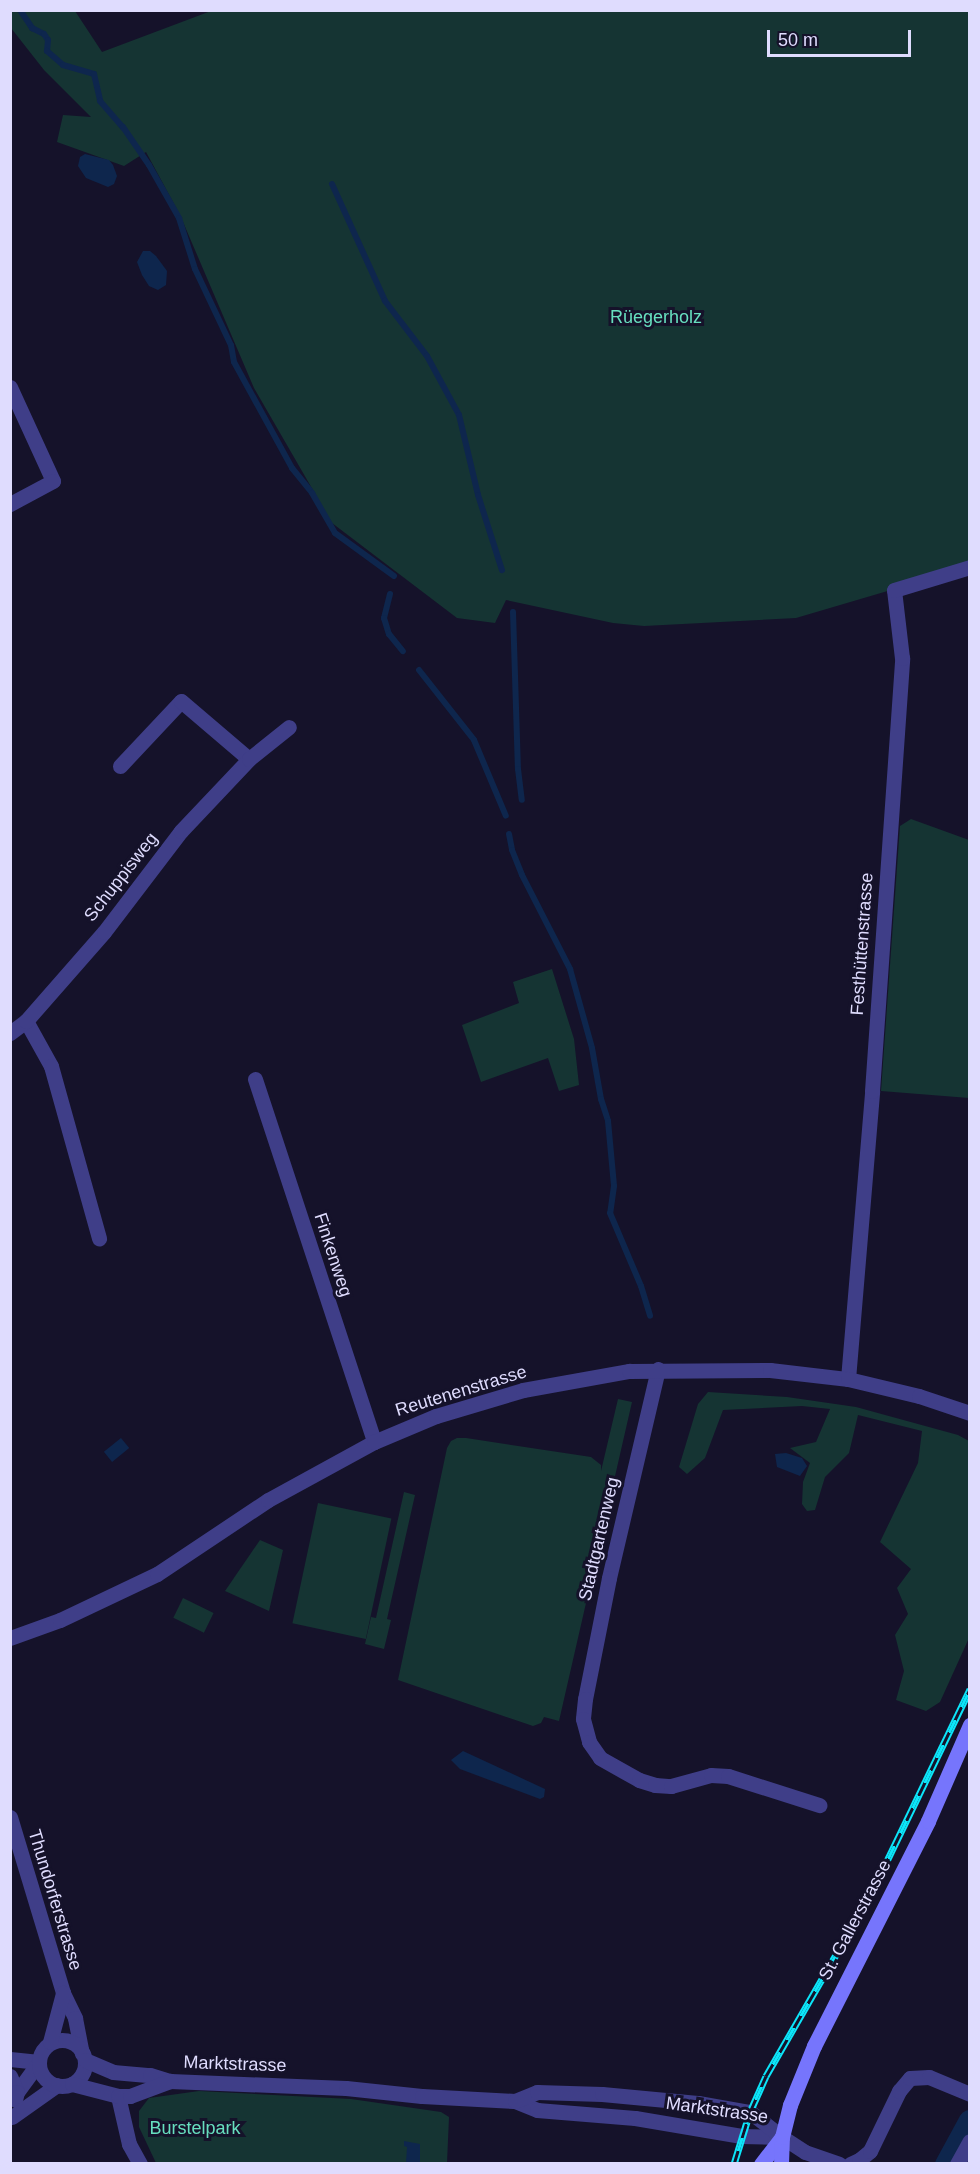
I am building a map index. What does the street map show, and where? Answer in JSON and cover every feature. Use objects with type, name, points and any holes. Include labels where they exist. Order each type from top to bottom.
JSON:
[{"type":"main road","name":"St. Gallerstrasse","points":[[781,2163],[782,2137],[790,2105],[813,2046],[928,1821],[969,1725]]},
{"type":"main road","name":"St. Gallerstrasse","points":[[760,2163],[782,2137]]},
{"type":"street","points":[[10,387],[53,481],[10,504]]},
{"type":"street","name":"Festhüttenstrasse","points":[[848,1379],[872,1101],[902,658],[894,590],[969,567]]},
{"type":"street","points":[[120,766],[181,701],[249,759]]},
{"type":"street","name":"Schuppisweg","points":[[10,1034],[26,1020],[104,932],[181,831],[249,759],[289,727]]},
{"type":"street","points":[[26,1020],[51,1066],[99,1238]]},
{"type":"street","name":"Finkenweg","points":[[255,1079],[374,1442]]},
{"type":"street","name":"Reutenenstrasse","points":[[10,1638],[60,1620],[148,1578],[268,1500],[374,1442],[436,1416],[524,1390],[613,1372],[658,1369],[770,1370],[848,1379],[900,1391],[969,1413]]},
{"type":"street","name":"Stadtgartenweg","points":[[658,1369],[609,1578],[583,1719],[589,1742],[600,1758],[639,1780],[655,1785],[671,1786],[711,1775],[728,1776],[819,1805]]},
{"type":"street","name":"Thundorferstrasse","points":[[10,1817],[63,1993],[75,2018],[84,2056]]},
{"type":"street","name":"Thundorferstrasse","points":[[51,2042],[63,1993]]},
{"type":"street","points":[[11,2119],[82,2074],[84,2056],[72,2042],[65,2040],[51,2042],[40,2054],[39,2062],[44,2077],[64,2084]]},
{"type":"street","name":"Marktstrasse","points":[[84,2056],[113,2072],[150,2075],[170,2081],[346,2088],[515,2101],[537,2110],[635,2118],[741,2136],[782,2137]]},
{"type":"street","points":[[10,2059],[39,2062]]},
{"type":"street","points":[[11,2119],[17,2092],[39,2062]]},
{"type":"street","points":[[113,2072],[129,2144],[140,2163]]},
{"type":"street","points":[[10,2076],[17,2092]]},
{"type":"street","points":[[850,2163],[859,2160],[870,2151],[899,2091],[910,2078],[929,2077],[969,2094]]},
{"type":"street","name":"Marktstrasse","points":[[64,2084],[118,2096],[142,2093],[170,2081]]},
{"type":"street","name":"Marktstrasse","points":[[515,2101],[537,2092],[602,2094],[698,2103],[750,2112],[782,2137]]},
{"type":"street","points":[[782,2137],[806,2152],[839,2163]]},
{"type":"street","points":[[957,2163],[969,2141]]},
{"type":"green space","name":"Rüegerholz","points":[[11,11],[75,11],[102,52],[211,11],[969,11],[969,567],[796,618],[644,626],[613,623],[506,600],[495,623],[457,618],[332,523],[254,388],[180,215],[146,152],[124,166],[57,142],[63,115],[91,117],[44,70],[11,28]]},
{"type":"green space","points":[[911,819],[969,840],[969,1098],[881,1091],[900,826]]},
{"type":"green space","points":[[552,969],[574,1039],[579,1085],[559,1091],[548,1058],[481,1082],[462,1025],[519,1003],[513,982]]},
{"type":"green space","points":[[708,1392],[787,1397],[856,1407],[958,1435],[969,1441],[969,1638],[940,1702],[926,1711],[896,1700],[904,1671],[895,1635],[908,1614],[897,1588],[911,1569],[880,1542],[918,1463],[922,1431],[858,1415],[849,1453],[825,1477],[815,1510],[807,1511],[802,1504],[803,1482],[810,1463],[790,1448],[816,1442],[830,1409],[802,1406],[723,1410],[705,1458],[687,1474],[679,1467],[698,1404]]},
{"type":"green space","points":[[618,1399],[632,1402],[559,1721],[544,1717],[541,1723],[533,1726],[398,1680],[447,1448],[451,1441],[466,1438],[591,1457],[601,1465],[601,1471]]},
{"type":"green space","points":[[404,1492],[415,1495],[387,1619],[391,1620],[384,1649],[365,1644],[371,1617],[376,1618]]},
{"type":"green space","points":[[318,1503],[391,1519],[366,1639],[292,1623]]},
{"type":"green space","points":[[260,1540],[283,1550],[269,1611],[225,1591]]},
{"type":"green space","points":[[183,1598],[214,1613],[204,1633],[173,1618]]},
{"type":"green space","name":"Burstelpark","points":[[199,2091],[351,2099],[441,2112],[449,2117],[447,2163],[156,2163],[139,2127],[139,2111],[149,2098]]},
{"type":"water","points":[[85,154],[109,160],[117,176],[114,184],[108,187],[86,178],[78,166],[80,157]]},
{"type":"water","points":[[143,251],[150,251],[156,256],[167,271],[166,285],[158,290],[149,286],[137,262]]},
{"type":"water","points":[[121,1438],[129,1448],[112,1462],[104,1452]]},
{"type":"water","points":[[786,1453],[802,1458],[807,1466],[800,1476],[777,1467],[775,1454]]},
{"type":"water","points":[[463,1751],[545,1789],[544,1797],[540,1799],[460,1769],[451,1760]]},
{"type":"water","points":[[404,2141],[420,2144],[420,2163],[406,2163],[407,2147],[404,2146]]},
{"type":"waterway","points":[[20,10],[32,28],[44,34],[48,40],[47,51],[63,65],[94,74],[100,101],[123,127],[149,165],[179,218],[195,269],[231,345],[234,362],[292,468],[312,493],[335,533],[394,576]]},
{"type":"waterway","points":[[332,184],[385,301],[427,356],[459,415],[478,495],[502,570]]},
{"type":"waterway","points":[[390,594],[384,618],[389,634],[403,651]]},
{"type":"waterway","points":[[513,612],[518,769],[522,800]]},
{"type":"waterway","points":[[419,670],[474,740],[506,816]]},
{"type":"waterway","points":[[509,834],[512,850],[522,875],[570,969],[592,1048],[601,1099],[608,1121],[614,1186],[610,1213],[641,1286],[650,1316]]},
{"type":"waterway","points":[[945,2164],[969,2120]]},
{"type":"railway","points":[[734,2164],[750,2112],[766,2076],[870,1896],[970,1689]]}]
